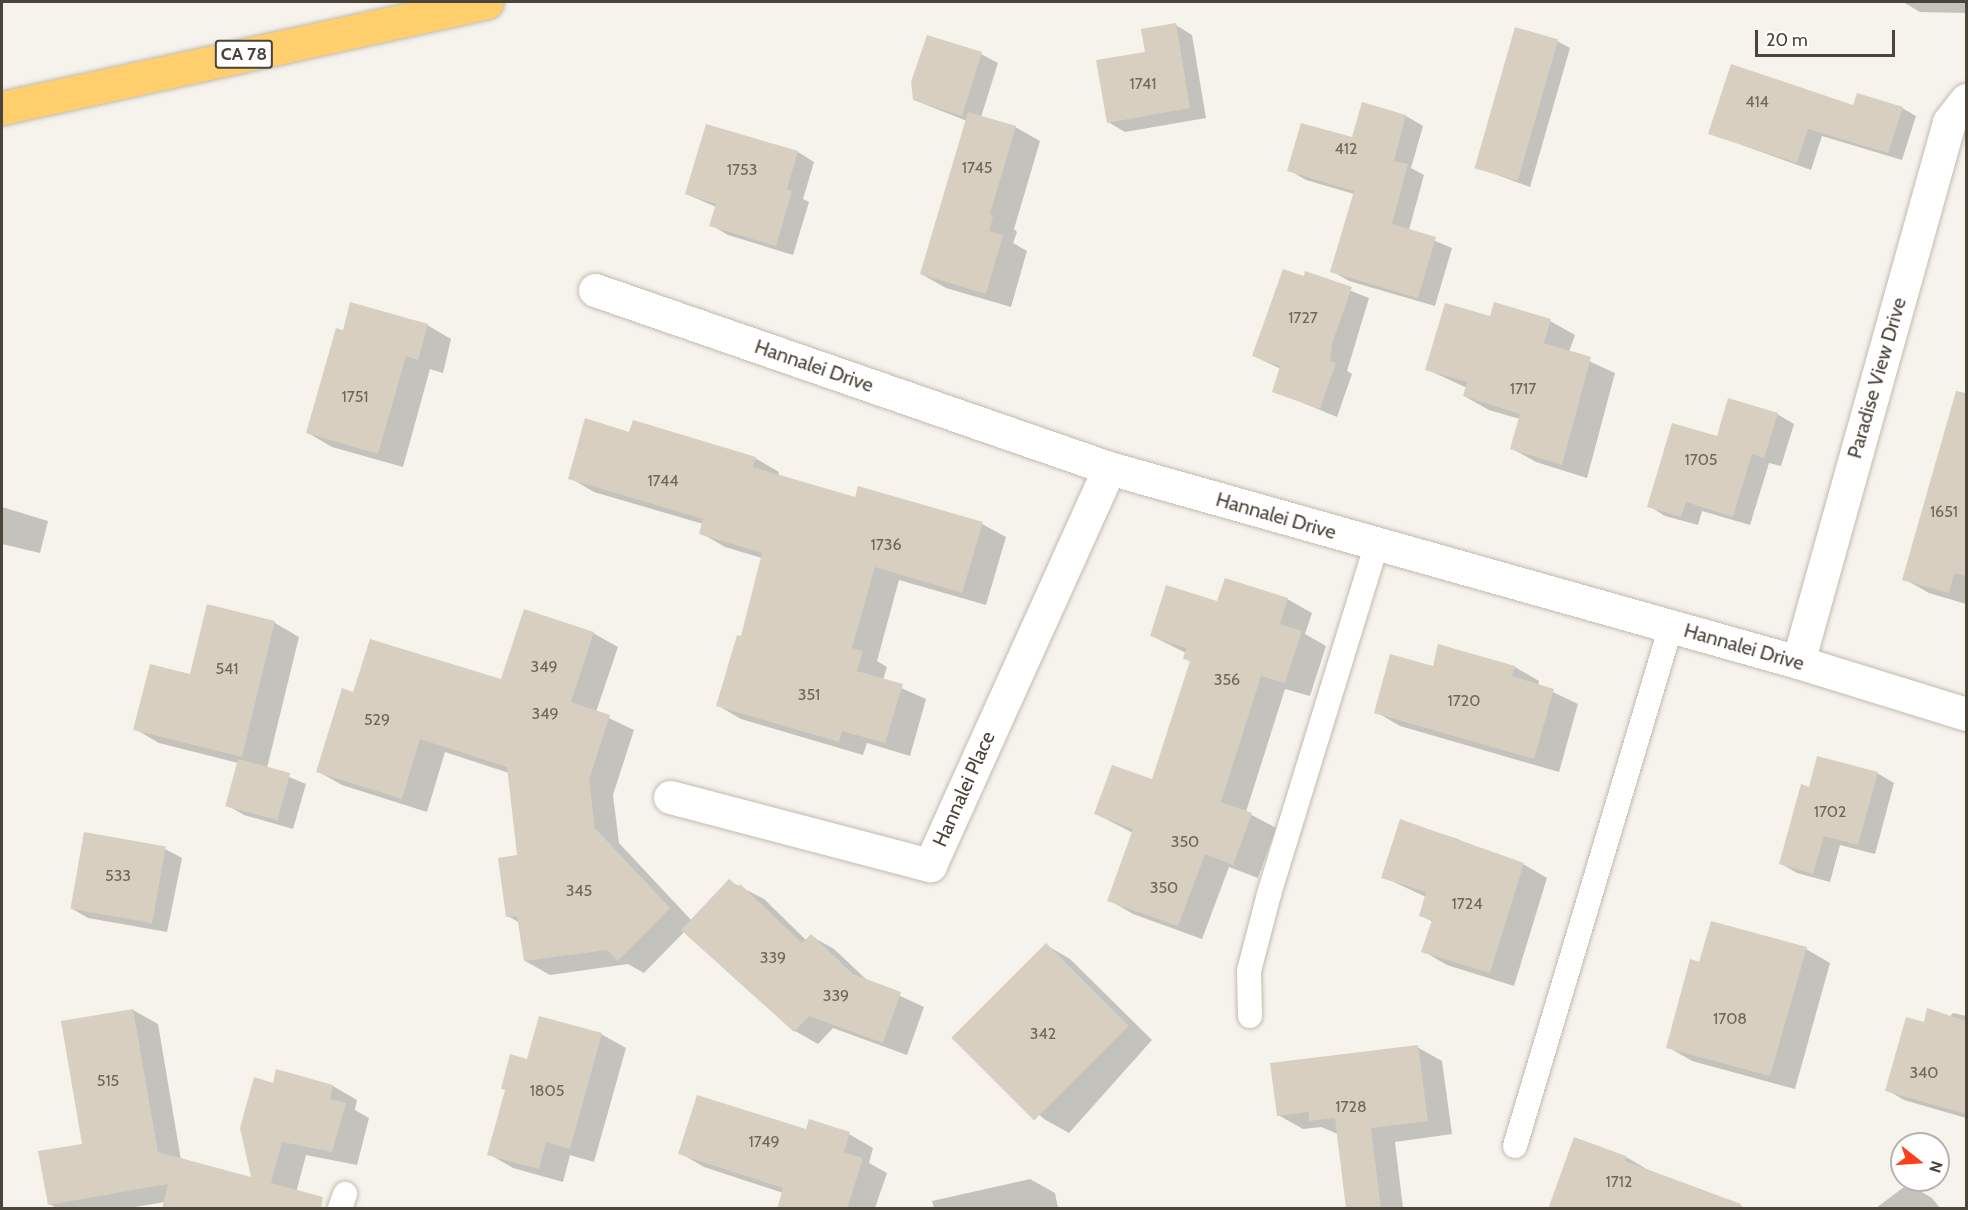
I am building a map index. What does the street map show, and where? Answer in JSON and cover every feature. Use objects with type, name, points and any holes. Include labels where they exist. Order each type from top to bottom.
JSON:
[{"type":"highway","name":"CA 78","points":[[2,108],[487,2]]},
{"type":"street","name":"Paradise View Drive","points":[[1798,662],[1949,122],[1966,100]]},
{"type":"street","name":"Hannalei Drive","points":[[595,290],[1109,468],[1798,662],[1966,714]]},
{"type":"street","name":"Hannalei Place","points":[[670,797],[930,865],[1109,468]]},
{"type":"lane","points":[[1250,1016],[1249,971],[1269,894],[1377,544]]},
{"type":"lane","points":[[1515,1146],[1671,627]]},
{"type":"building","points":[[1176,23],[1190,108],[1107,123],[1096,60],[1145,52],[1141,29]]},
{"type":"building","points":[[1515,27],[1558,39],[1518,181],[1474,168]]},
{"type":"building","points":[[927,35],[982,52],[962,116],[913,100],[911,82]]},
{"type":"building","points":[[1731,64],[1853,105],[1857,93],[1903,107],[1888,153],[1808,129],[1797,163],[1708,134]]},
{"type":"building","points":[[1362,102],[1406,115],[1394,161],[1408,164],[1392,224],[1436,237],[1418,298],[1330,272],[1354,191],[1287,171],[1301,123],[1352,137]]},
{"type":"building","points":[[968,112],[1016,126],[990,214],[993,217],[989,231],[1003,235],[986,294],[920,274]]},
{"type":"building","points":[[706,124],[798,151],[787,189],[792,191],[776,246],[709,226],[716,204],[685,194]]},
{"type":"building","points":[[1283,269],[1304,276],[1305,271],[1352,287],[1332,344],[1330,361],[1336,363],[1320,409],[1272,392],[1280,366],[1252,356]]},
{"type":"building","points":[[350,302],[428,324],[418,360],[406,356],[378,454],[306,433],[336,328],[343,330]]},
{"type":"building","points":[[1494,302],[1551,319],[1544,343],[1591,357],[1562,465],[1510,449],[1520,414],[1463,396],[1467,382],[1425,370],[1445,303],[1490,316]]},
{"type":"building","points":[[1956,391],[1966,393],[1966,576],[1954,573],[1949,593],[1902,580]]},
{"type":"building","points":[[1728,398],[1778,413],[1764,458],[1752,454],[1733,517],[1686,502],[1681,517],[1647,507],[1672,423],[1717,436]]},
{"type":"building","points":[[585,418],[629,432],[633,420],[756,457],[753,467],[855,497],[858,486],[983,522],[962,593],[875,567],[852,648],[863,651],[857,671],[903,684],[885,743],[842,731],[839,742],[716,706],[737,635],[741,636],[762,553],[699,534],[703,519],[568,479]]},
{"type":"building","points":[[1225,578],[1288,598],[1280,624],[1302,631],[1285,683],[1261,676],[1221,802],[1252,813],[1233,865],[1205,854],[1178,926],[1107,901],[1133,829],[1094,814],[1112,765],[1152,779],[1190,661],[1183,659],[1186,648],[1150,636],[1166,585],[1217,601]]},
{"type":"building","points":[[207,604],[275,621],[242,757],[133,730],[150,664],[190,674]]},
{"type":"building","points":[[524,609],[594,632],[571,702],[610,715],[589,780],[595,828],[670,908],[618,961],[607,950],[524,961],[517,916],[506,917],[498,858],[517,855],[507,767],[420,739],[402,799],[316,772],[342,688],[353,692],[370,639],[501,679]]},
{"type":"building","points":[[1438,644],[1515,666],[1512,676],[1554,689],[1534,759],[1374,713],[1390,654],[1433,666]]},
{"type":"building","points":[[1817,756],[1878,772],[1858,845],[1824,836],[1813,874],[1779,864],[1801,784],[1809,787]]},
{"type":"building","points":[[238,759],[290,773],[277,820],[225,806]]},
{"type":"building","points":[[1400,819],[1524,863],[1490,973],[1421,952],[1432,920],[1419,916],[1426,892],[1381,878]]},
{"type":"building","points":[[84,832],[166,846],[152,923],[70,909]]},
{"type":"building","points":[[729,879],[738,887],[740,884],[802,943],[811,934],[853,974],[901,992],[883,1043],[809,1016],[794,1032],[681,930]]},
{"type":"building","points":[[1711,921],[1807,947],[1770,1076],[1666,1048],[1690,959],[1699,962]]},
{"type":"building","points":[[1046,943],[1129,1026],[1034,1120],[951,1038]]},
{"type":"building","points":[[1927,1008],[1966,1021],[1966,1114],[1885,1091],[1906,1017],[1924,1022]]},
{"type":"building","points":[[133,1009],[158,1152],[251,1177],[240,1128],[254,1077],[273,1083],[276,1069],[333,1085],[330,1099],[346,1103],[332,1152],[282,1142],[271,1183],[323,1197],[321,1209],[162,1209],[168,1184],[48,1205],[38,1151],[82,1144],[61,1021]]},
{"type":"building","points":[[539,1016],[602,1033],[570,1149],[546,1142],[539,1169],[487,1155],[505,1090],[501,1089],[510,1054],[527,1059]]},
{"type":"building","points":[[1418,1045],[1428,1121],[1371,1128],[1381,1209],[1346,1209],[1335,1118],[1309,1121],[1309,1112],[1277,1116],[1270,1063]]},
{"type":"building","points":[[697,1095],[806,1129],[809,1119],[850,1132],[844,1152],[863,1158],[847,1209],[777,1209],[783,1188],[678,1154]]},
{"type":"building","points":[[1574,1137],[1626,1156],[1625,1161],[1741,1204],[1740,1209],[1548,1209]]}]
